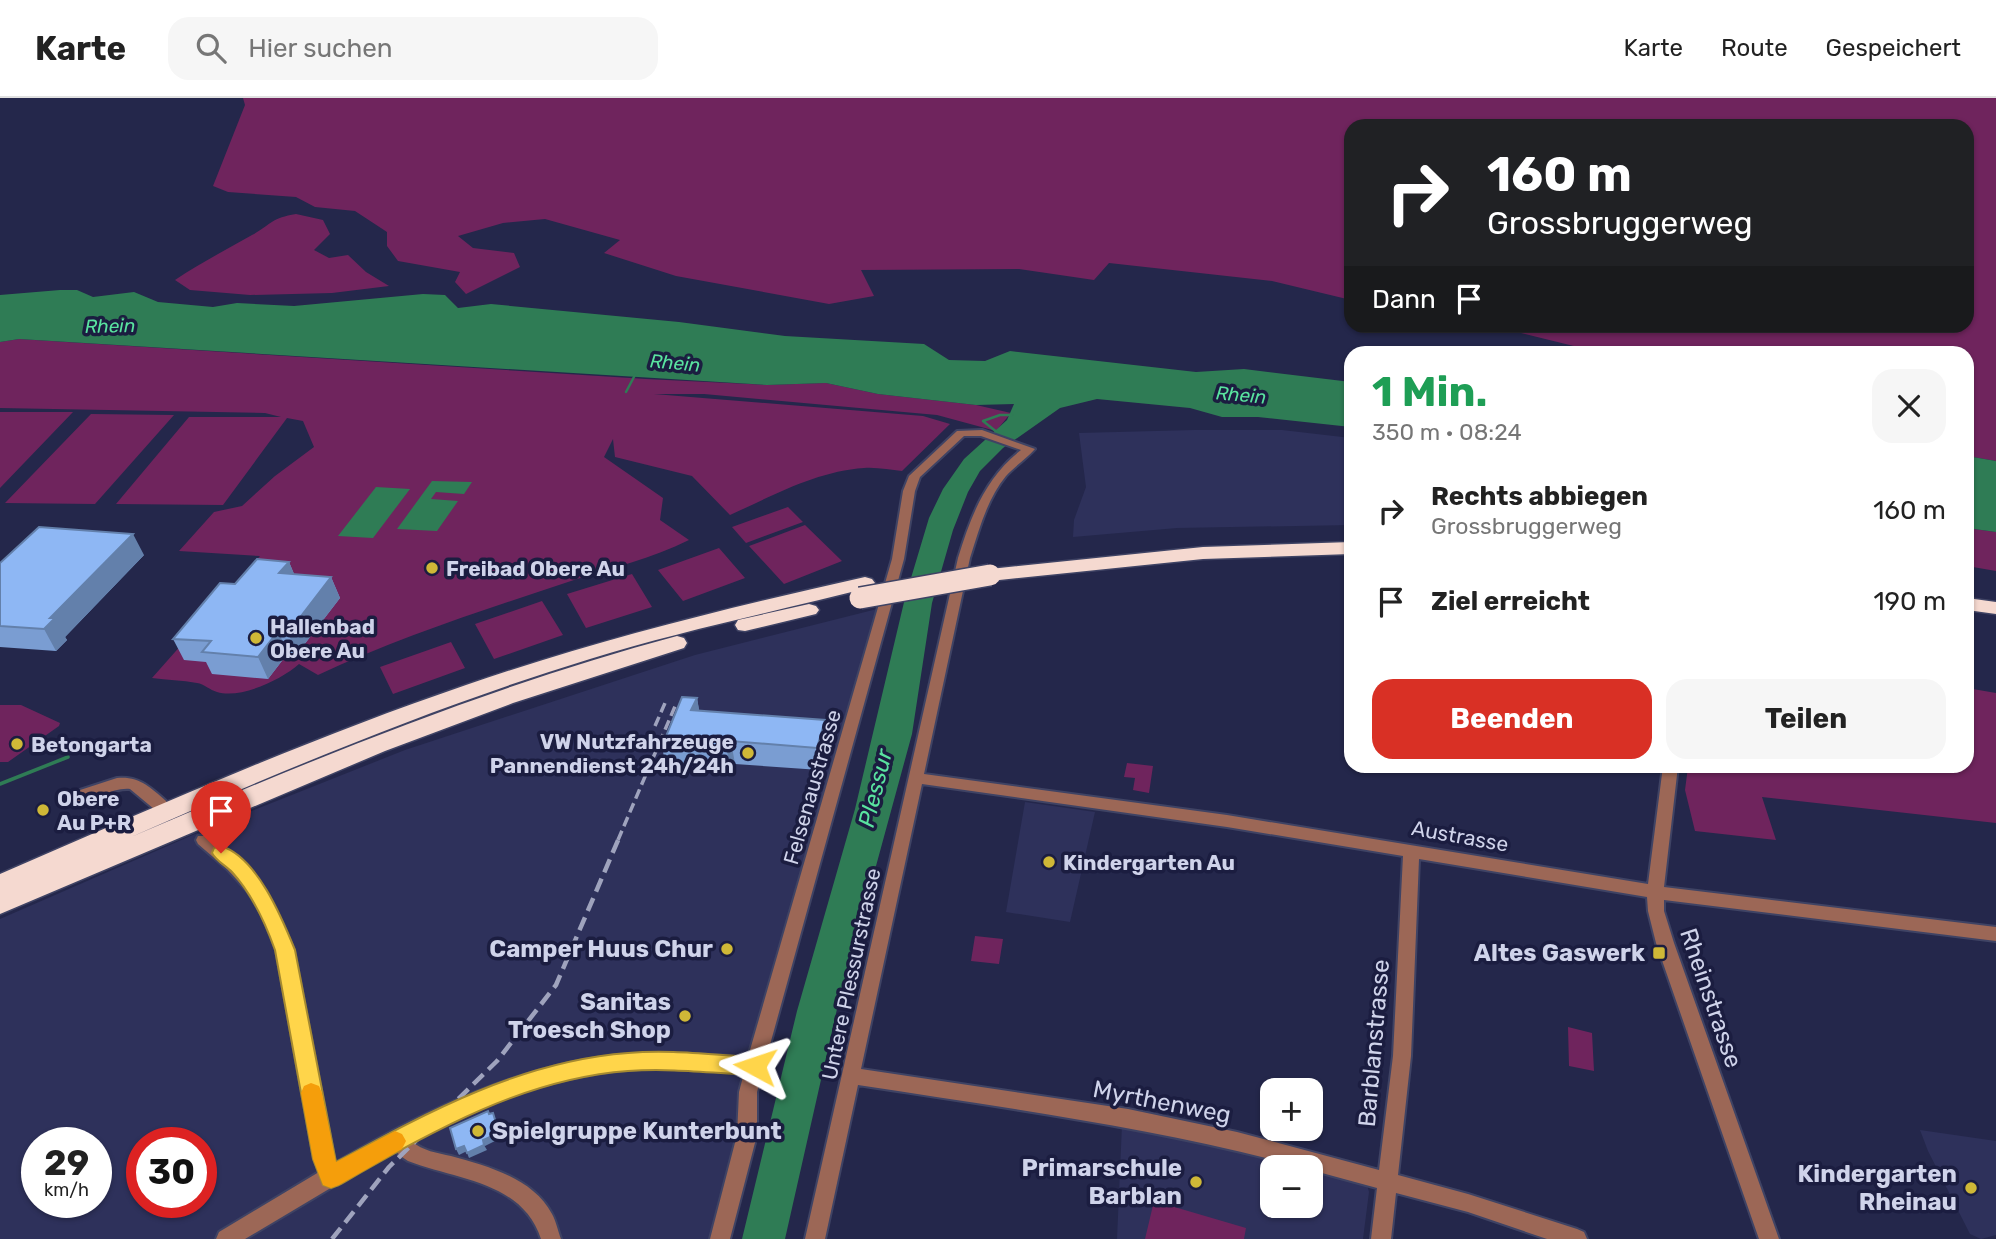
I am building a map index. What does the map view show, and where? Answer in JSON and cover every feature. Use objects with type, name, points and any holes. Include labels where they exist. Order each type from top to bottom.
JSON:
[{"type":"highway","points":[[0,884],[268,768],[542,666],[737,612],[991,568],[1198,541],[1344,536]]},
{"type":"highway","points":[[991,568],[1203,553],[1344,548]]},
{"type":"highway","points":[[0,904],[234,802],[416,729],[666,646],[862,591]]},
{"type":"highway","points":[[1974,593],[1996,596]]},
{"type":"highway","points":[[1974,605],[1996,608]]},
{"type":"street","name":"Felsenaustrasse","points":[[720,1239],[747,1135],[748,1092],[898,559],[909,491],[915,476],[958,434],[970,431],[987,434],[1029,449]]},
{"type":"street","name":"Untere Plessurstrasse","points":[[815,1239],[853,1076],[964,558],[993,482],[1003,469],[1029,449]]},
{"type":"street","name":"Rheinstrasse","points":[[1670,773],[1655,892],[1656,911],[1769,1239]]},
{"type":"street","name":"Austrasse","points":[[916,778],[1227,821],[1655,892],[1996,934]]},
{"type":"street","points":[[79,796],[112,784],[127,783],[139,786],[160,806]]},
{"type":"street","points":[[204,840],[237,866],[255,887],[275,924],[285,950],[324,1159],[331,1177]]},
{"type":"street","name":"Barblanstrasse","points":[[1381,1239],[1402,1056],[1411,851]]},
{"type":"street","points":[[226,1239],[438,1117],[484,1097],[562,1072],[625,1062],[658,1060],[755,1066]]},
{"type":"street","name":"Myrthenweg","points":[[853,1076],[1128,1118],[1237,1140],[1501,1213],[1577,1239]]},
{"type":"street","points":[[400,1138],[404,1147],[415,1155],[514,1186],[544,1213],[551,1239]]},
{"type":"shaded area","points":[[243,98],[1996,98],[1996,461],[1974,457],[1974,346],[1574,346],[1521,333],[1974,333],[1974,119],[1344,119],[1344,298],[1272,281],[1109,263],[1094,280],[1019,269],[861,270],[874,296],[829,304],[676,276],[604,253],[620,240],[545,219],[503,223],[458,236],[473,248],[514,253],[520,267],[466,294],[455,282],[460,272],[398,261],[387,246],[387,232],[355,211],[315,207],[296,197],[228,192],[213,186],[245,105]]},
{"type":"shaded area","points":[[296,214],[323,220],[330,234],[314,250],[329,258],[348,255],[366,272],[389,286],[332,293],[250,295],[190,290],[175,280],[276,220]]},
{"type":"shaded area","points":[[19,339],[646,379],[767,385],[826,383],[878,394],[976,405],[1011,413],[996,431],[937,415],[704,394],[654,394],[923,416],[950,424],[902,471],[869,468],[829,474],[730,515],[692,476],[615,457],[613,439],[604,457],[663,498],[660,520],[689,540],[647,557],[444,624],[318,675],[299,664],[260,687],[227,693],[217,692],[197,683],[152,678],[260,556],[179,551],[214,512],[242,506],[275,476],[314,447],[303,421],[287,418],[223,505],[116,504],[189,417],[281,417],[265,413],[0,408],[0,342]]},
{"type":"shaded area","points":[[0,412],[73,412],[0,488]]},
{"type":"shaded area","points":[[91,414],[174,415],[95,504],[5,503]]},
{"type":"shaded area","points":[[1282,430],[1344,437],[1344,525],[1177,528],[1073,537],[1074,520],[1086,487],[1079,433]]},
{"type":"shaded area","points":[[788,507],[803,522],[746,543],[732,527]]},
{"type":"shaded area","points":[[805,525],[842,561],[784,584],[749,546]]},
{"type":"shaded area","points":[[1974,529],[1996,532],[1996,571],[1974,567]]},
{"type":"shaded area","points":[[719,548],[745,578],[683,601],[658,570]]},
{"type":"shaded area","points":[[632,574],[652,607],[586,628],[567,594]]},
{"type":"shaded area","points":[[542,601],[563,635],[494,659],[475,624]]},
{"type":"shaded area","points":[[885,607],[748,1092],[720,1239],[0,1239],[0,919],[211,827],[405,750],[695,655]]},
{"type":"shaded area","points":[[451,642],[465,668],[393,694],[380,667]]},
{"type":"shaded area","points":[[1974,689],[1996,693],[1996,823],[1762,797],[1776,840],[1695,831],[1685,790],[1687,773],[1974,773]]},
{"type":"shaded area","name":"Betongarta","points":[[0,705],[21,705],[60,723],[8,762],[0,762]]},
{"type":"shaded area","points":[[1127,763],[1153,766],[1149,793],[1133,790],[1135,778],[1124,777]]},
{"type":"shaded area","name":"Kindergarten Au","points":[[1025,802],[1095,812],[1070,922],[1006,912]]},
{"type":"shaded area","points":[[975,936],[1003,939],[999,964],[971,961]]},
{"type":"shaded area","points":[[1568,1027],[1592,1033],[1594,1071],[1569,1066]]},
{"type":"shaded area","name":"Primarschule Barblan","points":[[1122,1125],[1267,1155],[1260,1155],[1260,1218],[1323,1218],[1323,1169],[1359,1179],[1367,1185],[1369,1192],[1363,1239],[1117,1239]]},
{"type":"shaded area","name":"Kindergarten Rheinau","points":[[1920,1130],[1996,1141],[1996,1235],[1981,1239],[1970,1234]]},
{"type":"shaded area","points":[[1154,1201],[1246,1228],[1244,1239],[1145,1239]]},
{"type":"water","points":[[77,290],[93,297],[134,292],[158,302],[213,307],[237,303],[294,306],[423,294],[445,295],[458,308],[491,304],[679,322],[785,336],[924,344],[949,360],[985,361],[1010,351],[1196,372],[1244,369],[1344,381],[1344,426],[1258,417],[1222,417],[1190,408],[1097,399],[1060,408],[1003,448],[980,471],[968,492],[953,530],[932,603],[912,734],[837,1009],[785,1239],[742,1239],[797,1011],[855,809],[905,598],[929,518],[943,489],[964,459],[1007,420],[1014,404],[976,405],[878,394],[826,383],[767,385],[19,339],[0,342],[0,295]]},
{"type":"water","points":[[1974,457],[1996,461],[1996,532],[1974,529]]},
{"type":"water","points":[[432,481],[472,482],[464,494],[436,492],[431,499],[458,501],[437,531],[397,529]]},
{"type":"water","points":[[376,487],[410,489],[373,538],[338,536]]},
{"type":"building","points":[[39,527],[133,534],[50,618],[55,618],[44,629],[0,626],[0,563]]},
{"type":"building","points":[[257,559],[289,562],[279,573],[331,577],[288,633],[278,631],[258,657],[202,652],[211,641],[173,639],[220,583],[235,584]]},
{"type":"building","points":[[682,697],[697,698],[691,710],[825,720],[817,748],[731,741],[727,751],[662,746]]},
{"type":"building","name":"Spielgruppe Kunterbunt","points":[[488,1111],[489,1114],[493,1113],[499,1133],[483,1140],[484,1145],[467,1153],[464,1146],[456,1149],[450,1128]]},
{"type":"waterway","points":[[626,392],[635,375]]},
{"type":"waterway","points":[[998,433],[983,421],[1000,415],[1012,415]]},
{"type":"waterway","points":[[0,784],[68,757]]},
{"type":"railway","points":[[655,726],[665,703]]},
{"type":"railway","points":[[618,840],[676,704]]},
{"type":"railway","points":[[332,1239],[389,1167],[497,1061],[556,985],[619,838]]},
{"type":"slow traffic","points":[[311,1093],[324,1159],[331,1177],[395,1141]]},
{"type":"place","name":"Freibad Obere Au","points":[[432,568]]},
{"type":"place","name":"Hallenbad Obere Au","points":[[256,638]]},
{"type":"place","name":"Betongarta","points":[[17,744]]},
{"type":"place","name":"VW Nutzfahrzeuge Pannendienst 24h/24h","points":[[748,753]]},
{"type":"place","name":"Obere Au P+R","points":[[43,810]]},
{"type":"place","name":"Kindergarten Au","points":[[1049,862]]},
{"type":"place","name":"Camper Huus Chur","points":[[727,949]]},
{"type":"place","name":"Altes Gaswerk","points":[[1659,953]]},
{"type":"place","name":"Sanitas Troesch Shop","points":[[685,1016]]},
{"type":"place","name":"Spielgruppe Kunterbunt","points":[[478,1131]]},
{"type":"place","name":"Primarschule Barblan","points":[[1196,1182]]},
{"type":"place","name":"Kindergarten Rheinau","points":[[1971,1188]]},
{"type":"route","points":[[221,853],[237,866],[255,887],[275,924],[285,950],[324,1159],[331,1177],[438,1117],[484,1097],[562,1072],[625,1062],[658,1060],[755,1066]]},
{"type":"water label","name":"Rhein","points":[[110,326]]},
{"type":"water label","name":"Rhein","points":[[675,363]]},
{"type":"water label","name":"Rhein","points":[[1241,395]]},
{"type":"water label","name":"Plessur","points":[[875,788]]}]
